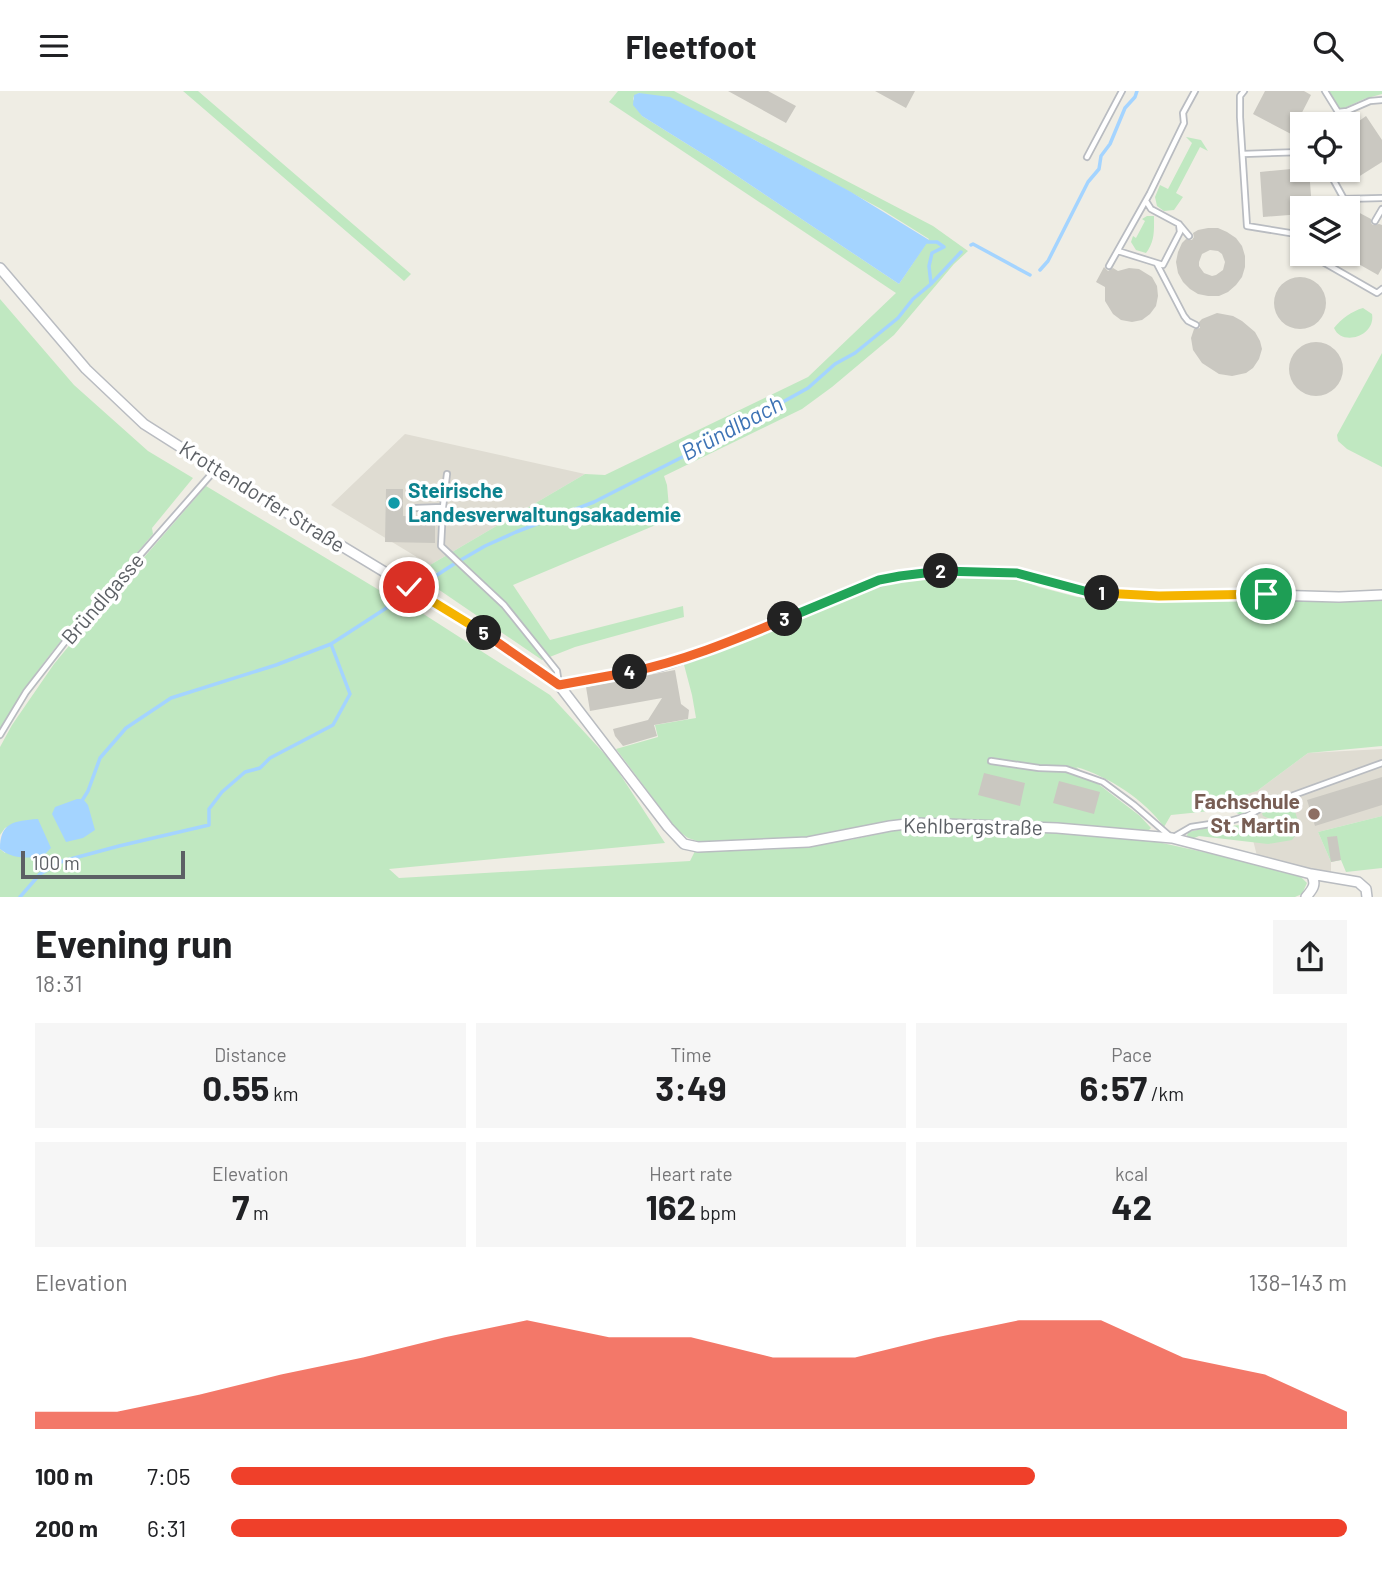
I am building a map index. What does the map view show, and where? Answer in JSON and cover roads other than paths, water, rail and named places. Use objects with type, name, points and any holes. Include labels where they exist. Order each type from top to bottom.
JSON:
[{"type":"street","name":"Krottendorfer Straße","points":[[0,268],[86,369],[144,424],[481,631],[559,685]]},
{"type":"street","points":[[559,685],[661,666],[712,649],[879,580],[942,570],[1017,573],[1092,593],[1159,596],[1382,595]]},
{"type":"street","name":"Kehlbergstraße","points":[[559,685],[668,827],[684,843],[698,847],[808,842],[915,823],[1057,828],[1172,838],[1311,874],[1358,882],[1366,889],[1367,897]]},
{"type":"street","points":[[1306,897],[1315,887],[1311,874]]},
{"type":"lane","points":[[1087,157],[1122,91]]},
{"type":"lane","points":[[1109,266],[1146,201],[1184,123],[1183,113],[1195,91]]},
{"type":"lane","points":[[1244,91],[1240,96],[1247,226],[1290,233]]},
{"type":"lane","points":[[1325,91],[1338,112],[1370,101],[1382,100]]},
{"type":"lane","points":[[1243,154],[1290,152]]},
{"type":"lane","points":[[1360,199],[1382,198]]},
{"type":"lane","points":[[1146,201],[1151,209],[1180,224],[1189,236]]},
{"type":"lane","points":[[1375,222],[1382,209]]},
{"type":"lane","points":[[1118,251],[1163,265],[1180,232],[1180,224]]},
{"type":"lane","points":[[1157,264],[1184,316],[1196,325]]},
{"type":"lane","points":[[1330,266],[1377,293],[1382,289]]},
{"type":"lane","name":"Bründlgasse","points":[[0,735],[26,692],[75,629],[215,469]]},
{"type":"lane","points":[[447,474],[441,546],[504,605],[557,671],[559,685]]},
{"type":"lane","points":[[416,507],[443,507]]},
{"type":"lane","points":[[991,761],[1066,769],[1102,782],[1172,838],[1191,827],[1247,816],[1269,804],[1382,763]]},
{"type":"water","points":[[639,93],[670,97],[753,139],[851,192],[929,240],[899,284],[642,116],[633,105],[634,95]]},
{"type":"water","points":[[83,799],[88,805],[95,830],[83,838],[66,842],[52,814],[55,807]]},
{"type":"water","points":[[38,819],[51,848],[42,857],[25,858],[0,849],[6,828],[15,822]]},
{"type":"waterway","name":"Bründlbach","points":[[1040,270],[1048,261],[1088,182],[1099,169],[1101,156],[1110,144],[1125,108],[1137,91]]},
{"type":"waterway","points":[[927,242],[937,242],[944,247],[932,253],[929,266],[931,284]]},
{"type":"waterway","name":"Bründlbach","points":[[971,245],[1030,275]]},
{"type":"waterway","name":"Bründlbach","points":[[20,897],[40,874],[63,861],[209,825],[209,809],[222,792],[245,772],[260,768],[270,758],[333,725],[350,694],[331,644],[485,546],[594,502],[700,448],[808,388],[835,364],[855,353],[898,318],[913,299],[961,252]]},
{"type":"waterway","points":[[83,799],[100,758],[126,728],[171,698],[276,665],[331,644]]},
{"type":"place","name":"Steirische Landesverwaltungsakademie","points":[[394,503]]},
{"type":"place","name":"Fachschule St. Martin","points":[[1314,814]]}]
